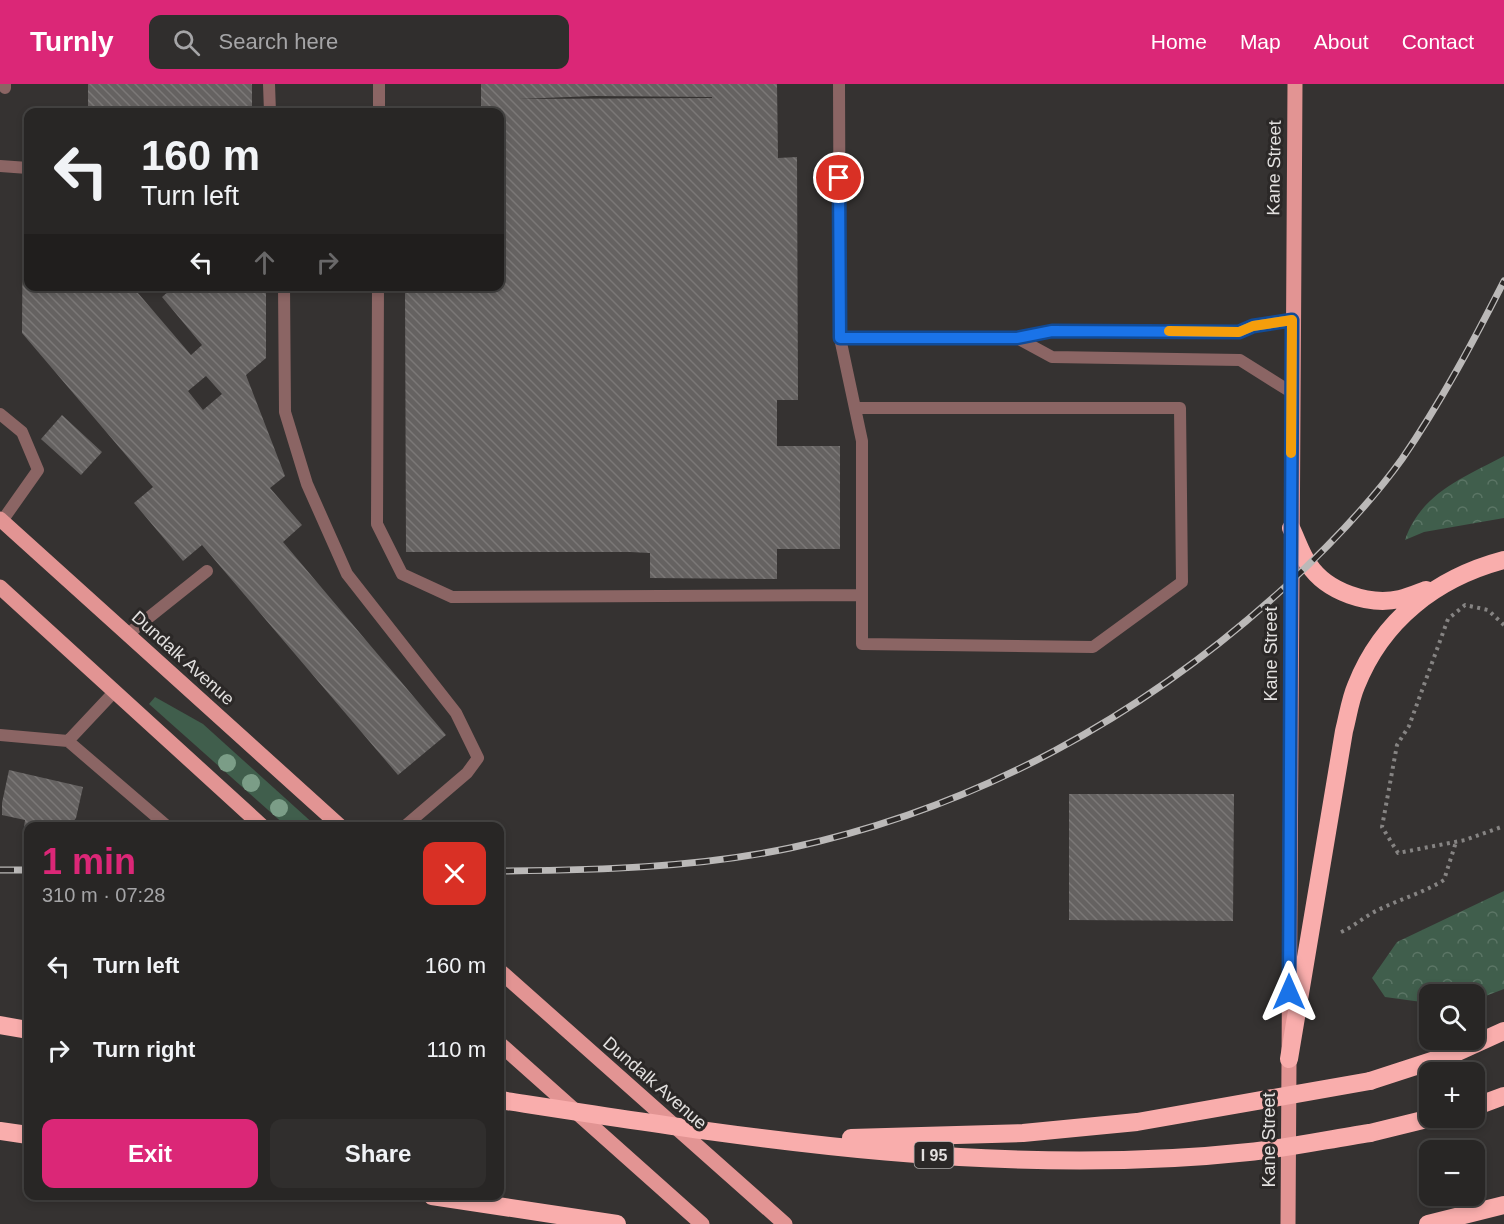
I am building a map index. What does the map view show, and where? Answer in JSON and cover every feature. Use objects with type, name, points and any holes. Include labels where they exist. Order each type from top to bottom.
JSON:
[{"type":"highway","points":[[1291,528],[1309,565],[1325,584],[1347,594],[1378,601],[1400,599],[1436,587],[1471,569],[1504,560]]},
{"type":"highway","points":[[1289,1059],[1344,731],[1355,687],[1371,654],[1398,620],[1436,587]]},
{"type":"highway","points":[[0,1025],[24,1029]]},
{"type":"highway","points":[[744,1137],[892,1138],[1023,1133],[1137,1122],[1370,1081],[1452,1054],[1504,1031]]},
{"type":"highway","points":[[1485,1103],[1504,1096]]},
{"type":"highway","name":"I 95","points":[[504,1101],[744,1137],[891,1153],[1022,1160],[1127,1159],[1250,1152],[1370,1133],[1419,1121]]},
{"type":"highway","points":[[0,1131],[24,1134]]},
{"type":"highway","points":[[463,1200],[618,1224]]},
{"type":"highway","points":[[1428,1224],[1504,1205]]},
{"type":"main road","name":"Kane Street","points":[[1288,1224],[1291,392],[1295,84]]},
{"type":"main road","name":"Dundalk Avenue","points":[[1,520],[336,822]]},
{"type":"main road","points":[[0,587],[258,822]]},
{"type":"main road","name":"Dundalk Avenue","points":[[504,975],[785,1224]]},
{"type":"main road","points":[[504,1048],[702,1224]]},
{"type":"lane","points":[[269,84],[270,108]]},
{"type":"lane","points":[[379,84],[379,108]]},
{"type":"lane","points":[[839,84],[840,338],[862,441],[862,644],[1093,647],[1182,582],[1180,408],[855,408]]},
{"type":"lane","points":[[0,166],[24,168]]},
{"type":"lane","points":[[284,291],[285,412],[307,484],[346,574],[456,713],[478,758],[467,773],[410,822]]},
{"type":"lane","points":[[378,291],[377,524],[402,574],[452,597],[861,595]]},
{"type":"lane","points":[[840,338],[1017,338],[1052,331],[1239,332],[1253,326],[1292,320]]},
{"type":"lane","points":[[1017,338],[1052,357],[1240,360],[1291,392]]},
{"type":"lane","points":[[0,414],[22,432],[38,470],[1,520]]},
{"type":"lane","points":[[128,634],[207,571]]},
{"type":"lane","points":[[68,741],[115,691]]},
{"type":"lane","points":[[0,735],[68,741],[162,822]]},
{"type":"path","points":[[1504,625],[1488,610],[1465,605],[1448,619],[1408,726],[1397,745],[1382,827],[1398,853],[1456,842],[1504,826]]},
{"type":"path","points":[[1341,932],[1359,924],[1376,911],[1416,896],[1444,880],[1456,842]]},
{"type":"green space","points":[[1504,456],[1504,518],[1424,532],[1405,540],[1421,510],[1433,499],[1459,480]]},
{"type":"green space","points":[[155,697],[203,724],[312,822],[282,822],[149,704]]},
{"type":"green space","points":[[1504,891],[1504,989],[1485,996],[1485,984],[1419,984],[1419,1002],[1385,997],[1372,978],[1397,942]]},
{"type":"building","points":[[88,84],[252,84],[252,108],[88,108]]},
{"type":"building","points":[[481,84],[777,84],[778,158],[797,157],[798,400],[777,400],[777,446],[840,446],[840,549],[777,549],[777,579],[650,578],[650,553],[406,552],[405,291],[504,291],[504,108],[481,108]],"holes":[[[594,96],[712,98],[518,99]]]},
{"type":"building","points":[[23,182],[24,291],[136,291],[191,355],[202,345],[162,297],[169,291],[266,291],[266,358],[246,375],[285,476],[270,488],[302,525],[283,542],[446,735],[398,775],[202,545],[183,561],[134,503],[153,487],[22,333]],"holes":[[[206,376],[222,394],[203,410],[188,391]]]},
{"type":"building","points":[[62,415],[102,452],[81,475],[41,439]]},
{"type":"building","points":[[9,770],[83,787],[73,822],[25,822],[25,820],[2,815],[2,803]]},
{"type":"building","points":[[1069,794],[1234,794],[1233,921],[1069,920]]},
{"type":"railway","points":[[504,871],[609,869],[718,860],[790,848],[859,831],[927,808],[992,782],[1116,715],[1175,676],[1231,633],[1301,572],[1362,509],[1402,459],[1430,416],[1504,281]]},
{"type":"railway","points":[[0,870],[24,870]]},
{"type":"slow traffic","points":[[1169,331],[1239,332],[1253,326],[1292,320],[1291,453]]},
{"type":"route","points":[[839,178],[840,338],[1017,338],[1052,331],[1239,332],[1253,326],[1292,320],[1289,992]]}]
